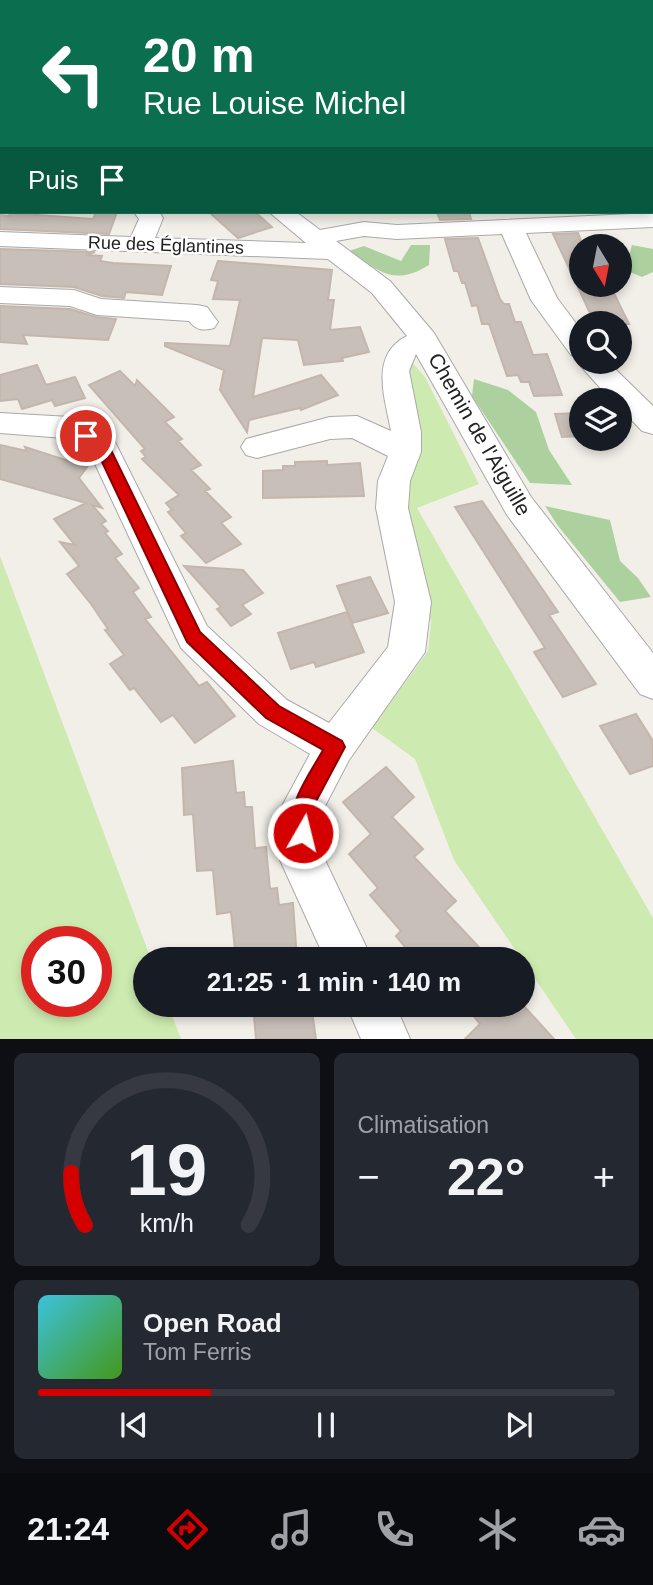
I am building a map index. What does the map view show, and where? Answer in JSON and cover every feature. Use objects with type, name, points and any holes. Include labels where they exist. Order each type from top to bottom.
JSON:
[{"type":"street","points":[[140,244],[151,218],[148,214]]},
{"type":"street","name":"Chemin de l'Aiguille","points":[[284,214],[381,287],[424,339],[519,506],[653,682]]},
{"type":"street","name":"Rue des Églantines","points":[[0,239],[140,244],[323,245],[359,220],[397,232],[523,221],[653,220]]},
{"type":"street","points":[[523,221],[544,300],[569,333]]},
{"type":"street","points":[[0,295],[74,299],[97,307],[197,313],[204,322]]},
{"type":"street","points":[[343,947],[302,860],[303,806],[335,747],[406,652],[413,602],[392,508],[394,481],[405,452],[406,432],[395,371],[404,349],[424,339]]},
{"type":"street","points":[[604,374],[653,424]]},
{"type":"street","points":[[0,423],[70,429],[101,444],[194,637],[273,712],[335,747]]},
{"type":"street","points":[[257,447],[330,428],[357,427],[405,452]]},
{"type":"street","points":[[376,1017],[387,1039]]},
{"type":"green space","points":[[411,245],[430,245],[429,265],[417,272],[396,276],[378,270],[349,251],[364,246],[401,261]]},
{"type":"green space","points":[[632,245],[653,249],[653,272],[642,277],[632,273]]},
{"type":"green space","points":[[412,362],[425,377],[479,484],[417,508],[653,918],[653,1039],[576,1039],[535,979],[535,947],[513,947],[454,860],[415,759],[372,728],[428,651],[431,622],[401,500],[408,369]]},
{"type":"green space","points":[[474,379],[508,390],[536,412],[549,450],[572,485],[530,483],[472,396]]},
{"type":"green space","points":[[545,506],[610,520],[620,561],[638,578],[651,597],[620,602]]},
{"type":"green space","points":[[0,556],[147,947],[133,947],[133,1017],[173,1017],[181,1039],[0,1039]]},
{"type":"building","points":[[95,214],[116,214],[109,234],[0,229],[0,215],[93,219]]},
{"type":"building","points":[[211,214],[257,214],[272,227],[238,238]]},
{"type":"building","points":[[438,214],[470,214],[471,219],[440,220]]},
{"type":"building","points":[[578,233],[569,234],[569,268],[553,234]]},
{"type":"building","points":[[478,238],[500,299],[504,304],[509,304],[515,322],[521,322],[533,355],[547,354],[562,395],[534,396],[529,382],[521,382],[518,375],[507,376],[489,324],[482,324],[477,305],[472,306],[465,283],[462,283],[458,271],[454,271],[445,239]]},
{"type":"building","points":[[0,249],[95,252],[86,255],[102,256],[100,261],[113,263],[171,266],[162,295],[126,292],[124,298],[102,296],[74,287],[0,284]]},
{"type":"building","points":[[218,261],[332,270],[328,300],[334,300],[330,330],[360,327],[369,352],[342,358],[343,361],[304,365],[298,340],[262,338],[253,397],[321,375],[338,395],[301,410],[300,408],[249,420],[247,432],[220,390],[224,370],[165,346],[165,343],[230,346],[240,300],[213,299],[218,281],[211,280]]},
{"type":"building","points":[[583,298],[616,298],[623,311],[589,311]]},
{"type":"building","points":[[0,306],[70,309],[96,317],[116,319],[108,340],[23,335],[27,344],[0,342]]},
{"type":"building","points":[[37,365],[46,385],[75,377],[85,398],[55,406],[52,400],[22,409],[18,399],[0,401],[0,375]]},
{"type":"building","points":[[120,371],[135,386],[137,380],[174,417],[165,422],[182,439],[178,441],[201,465],[191,470],[210,489],[205,491],[231,517],[221,523],[241,544],[206,563],[181,536],[186,533],[168,512],[172,510],[166,503],[179,495],[142,459],[146,457],[141,451],[145,449],[89,385]]},
{"type":"building","points":[[569,413],[569,437],[562,437],[555,414]]},
{"type":"building","points":[[0,445],[27,451],[25,447],[87,467],[79,478],[102,508],[92,505],[106,521],[101,524],[108,531],[105,533],[122,554],[115,558],[139,588],[133,592],[151,617],[145,619],[199,686],[207,682],[235,716],[195,743],[173,715],[161,722],[134,688],[130,690],[110,664],[124,655],[105,630],[108,629],[91,604],[67,574],[79,566],[60,542],[75,545],[54,519],[86,503],[0,479]]},
{"type":"building","points":[[327,461],[327,465],[360,463],[364,496],[263,498],[263,471],[283,470],[283,466],[295,466],[295,462]]},
{"type":"building","points":[[482,501],[558,612],[549,615],[596,684],[563,697],[534,652],[545,648],[455,507]]},
{"type":"building","points":[[184,566],[243,570],[263,593],[242,605],[251,614],[231,626],[217,609],[221,607]]},
{"type":"building","points":[[370,577],[388,613],[352,623],[337,586]]},
{"type":"building","points":[[347,612],[364,652],[316,667],[314,662],[291,669],[278,633]]},
{"type":"building","points":[[636,714],[653,741],[653,766],[630,774],[600,726]]},
{"type":"building","points":[[233,761],[236,793],[244,792],[245,807],[252,807],[255,848],[266,847],[270,889],[277,888],[279,905],[293,903],[296,947],[235,947],[231,912],[217,914],[213,870],[197,871],[193,814],[184,815],[182,768]]},
{"type":"building","points":[[386,767],[414,797],[392,817],[423,849],[414,857],[456,901],[445,911],[479,947],[405,947],[396,936],[401,931],[370,895],[378,888],[349,854],[371,834],[343,802]]},
{"type":"building","points":[[254,1017],[313,1017],[316,1039],[256,1039]]},
{"type":"building","points":[[474,1017],[534,1017],[554,1039],[465,1039],[480,1024]]},
{"type":"route","points":[[86,436],[101,444],[194,637],[273,712],[335,747],[303,806],[303,833]]}]
